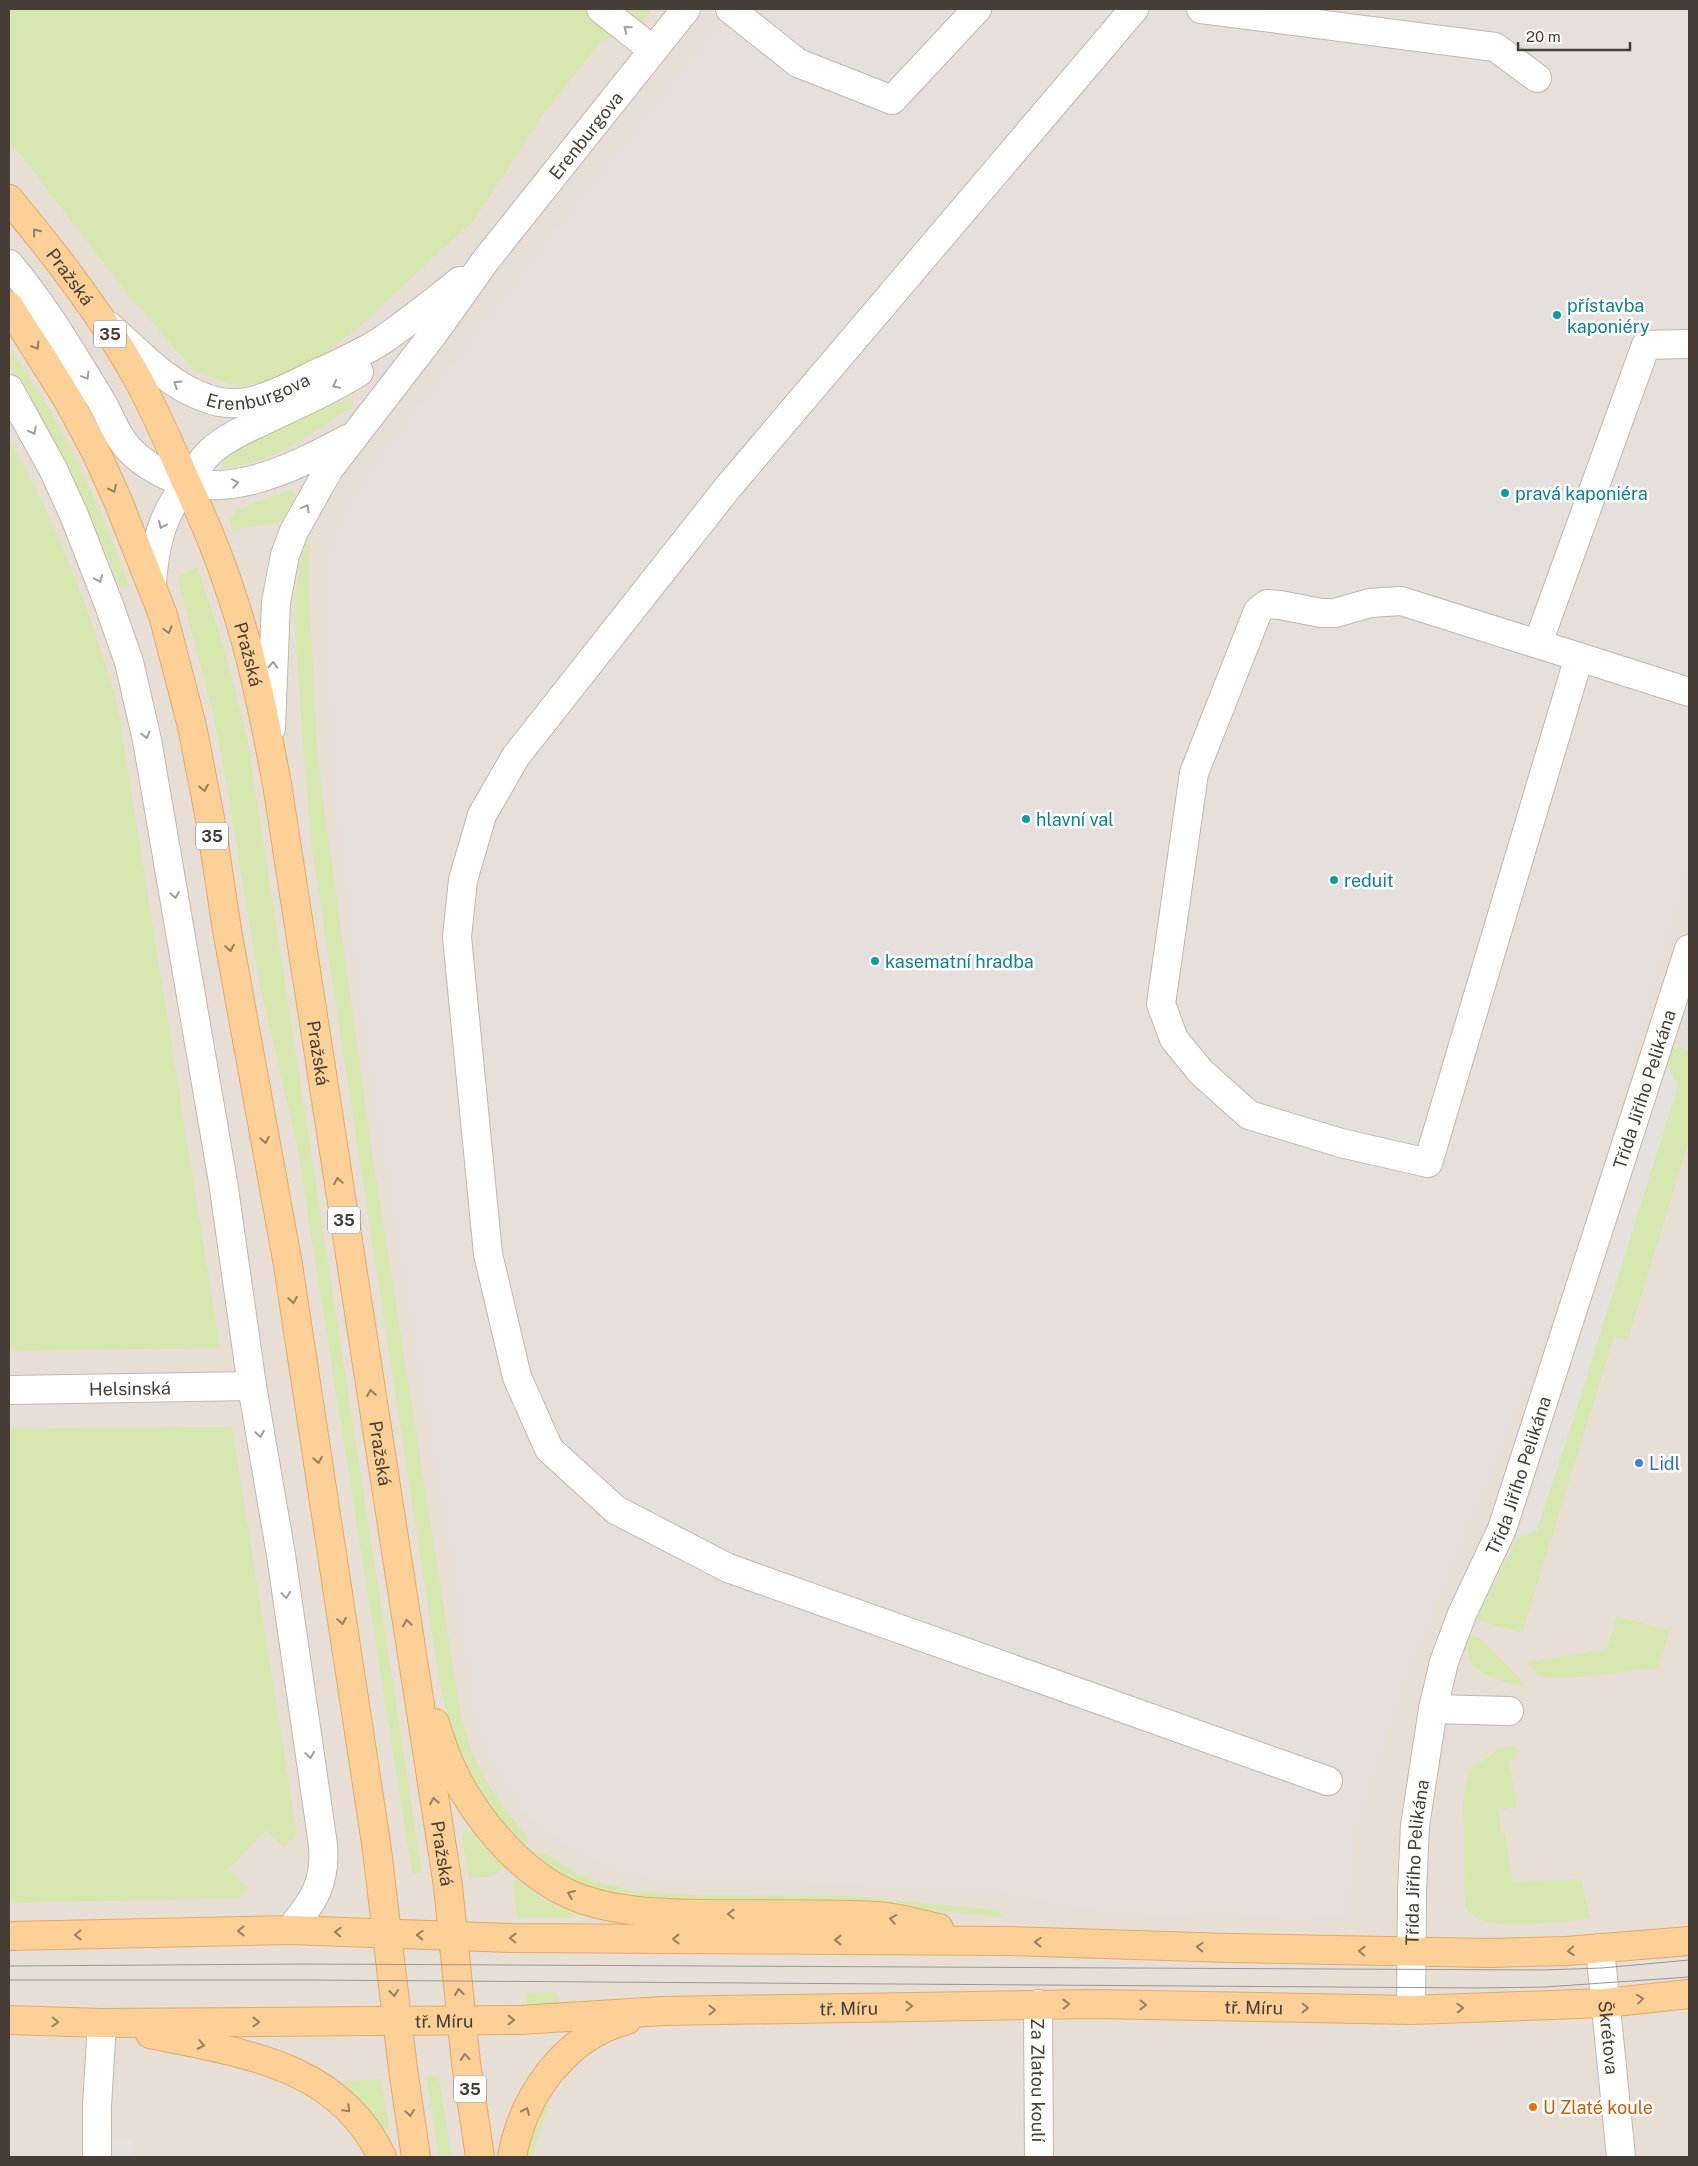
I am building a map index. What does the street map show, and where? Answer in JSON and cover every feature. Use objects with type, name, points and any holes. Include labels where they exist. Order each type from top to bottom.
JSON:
[{"type":"main road","name":"Pražská","points":[[9,200],[68,274],[99,317],[134,374],[187,483],[212,540],[232,595],[252,661],[270,748],[448,1886],[462,2020]]},
{"type":"main road","name":"35","points":[[9,306],[42,356],[95,450],[152,584],[177,662],[192,726],[211,824],[226,930],[288,1265],[377,1850],[403,2069],[416,2157]]},
{"type":"main road","points":[[411,1651],[451,1769],[465,1794],[492,1830],[520,1862],[537,1875],[569,1894],[591,1902],[636,1910],[675,1913],[878,1916],[1010,1941]]},
{"type":"main road","points":[[9,1936],[290,1930],[453,1936],[1010,1941],[1411,1952],[1498,1952],[1600,1948],[1689,1941]]},
{"type":"main road","name":"tř. Míru","points":[[9,2020],[102,2023],[520,2020],[663,2010],[1038,2004],[1411,2010],[1606,2003],[1689,1994]]},
{"type":"main road","points":[[512,2157],[518,2131],[529,2104],[547,2075],[564,2056],[583,2040],[600,2030],[620,2022],[663,2010]]},
{"type":"main road","name":"35","points":[[462,2020],[466,2063],[480,2157]]},
{"type":"main road","points":[[102,2023],[270,2061],[294,2072],[321,2087],[346,2106],[363,2126],[382,2157]]},
{"type":"street","points":[[601,9],[653,50]]},
{"type":"street","name":"Erenburgova","points":[[270,748],[276,602],[285,555],[294,531],[312,498],[329,469],[353,436],[434,333],[486,260],[686,9]]},
{"type":"street","points":[[730,9],[798,62],[892,100],[976,9]]},
{"type":"street","points":[[1134,9],[729,486],[516,756],[482,815],[463,880],[457,936],[488,1254],[517,1376],[550,1449],[616,1510],[728,1568],[1328,1781]]},
{"type":"street","points":[[1201,9],[1495,47],[1536,78]]},
{"type":"street","name":"Erenburgova","points":[[99,317],[179,386],[206,399],[231,403],[261,398],[348,358],[384,339],[486,260]]},
{"type":"street","name":"Erenburgova","points":[[9,264],[62,337],[128,449],[151,467],[166,475],[187,483],[223,485],[254,480],[292,467],[353,436]]},
{"type":"street","name":"Erenburgova","points":[[152,584],[154,553],[160,530],[178,493],[201,461],[239,432],[348,379],[370,364],[397,341],[425,309]]},
{"type":"street","points":[[1538,643],[1646,345],[1689,344]]},
{"type":"street","points":[[9,389],[53,469],[74,515],[109,605],[131,672],[147,740],[167,848],[223,1182],[252,1386],[281,1555],[324,1860],[324,1871],[318,1890],[311,1903],[290,1930]]},
{"type":"street","points":[[1579,656],[1428,1163],[1341,1143],[1249,1115],[1201,1072],[1174,1040],[1161,1004],[1194,773],[1258,611],[1267,604],[1322,613],[1335,613],[1370,603],[1401,601],[1538,643],[1579,656],[1689,692]]},
{"type":"street","name":"Třída Jiřího Pelikána","points":[[1411,2010],[1411,1952],[1416,1826],[1433,1710],[1447,1654],[1462,1614],[1502,1529],[1689,948]]},
{"type":"street","name":"Helsinská","points":[[9,1390],[252,1386]]},
{"type":"street","points":[[1433,1710],[1509,1711]]},
{"type":"street","name":"Škrétova","points":[[1600,1948],[1621,2157]]},
{"type":"street","name":"Za Zlatou koulí","points":[[1038,2004],[1039,2157]]},
{"type":"street","points":[[97,2157],[97,2106],[102,2023]]},
{"type":"shaded area","points":[[653,9],[1689,9],[1689,2157],[9,2157],[9,74],[543,115],[600,42],[641,24]]},
{"type":"shaded area","points":[[732,9],[1689,9],[1689,869],[1596,1189],[1531,1378],[1413,1664],[1360,1817],[1347,1918],[1291,1919],[1187,1914],[1186,1918],[1133,1916],[1132,1912],[1081,1910],[989,1891],[648,1879],[599,1864],[548,1833],[522,1809],[501,1779],[482,1743],[472,1707],[458,1599],[369,1075],[332,789],[326,622],[326,582],[329,551],[349,504],[373,466],[562,222]]},
{"type":"shaded area","points":[[1667,1065],[1678,1086],[1574,1417],[1537,1530],[1517,1538]]},
{"type":"shaded area","points":[[107,2138],[132,2138],[131,2157],[107,2157]]},
{"type":"green space","points":[[9,9],[653,9],[641,24],[600,43],[543,115],[474,220],[360,326],[320,357],[265,382],[241,386],[216,380],[194,370],[128,295],[20,154],[9,143]]},
{"type":"green space","points":[[9,347],[46,403],[78,462],[118,555],[129,586],[121,589],[73,475],[32,400],[9,364]]},
{"type":"green space","points":[[350,399],[354,401],[353,406],[278,453],[245,465],[225,467],[222,463],[223,458],[229,452],[331,404]]},
{"type":"green space","points":[[9,440],[42,503],[71,568],[84,601],[117,702],[220,1348],[9,1351]]},
{"type":"green space","points":[[292,490],[295,494],[294,499],[280,522],[233,530],[229,519],[236,510]]},
{"type":"green space","points":[[307,542],[310,544],[309,585],[316,733],[321,785],[372,1152],[461,1716],[478,1766],[494,1794],[527,1836],[528,1841],[523,1844],[492,1808],[468,1768],[451,1725],[439,1679],[312,849],[296,634],[298,576]]},
{"type":"green space","points":[[197,567],[222,641],[247,737],[422,1873],[412,1873],[297,1146],[258,976],[213,713],[177,577]]},
{"type":"green space","points":[[1673,1046],[1689,1050],[1689,1141],[1628,1339],[1614,1337],[1522,1633],[1477,1620],[1517,1538],[1537,1530],[1678,1086],[1667,1065]]},
{"type":"green space","points":[[232,1427],[297,1834],[284,1848],[266,1830],[228,1870],[248,1887],[238,1898],[9,1903],[9,1429]]},
{"type":"green space","points":[[1617,1616],[1670,1631],[1658,1668],[1579,1677],[1549,1678],[1537,1674],[1528,1662],[1607,1649]]},
{"type":"green space","points":[[1470,1635],[1480,1638],[1525,1684],[1524,1688],[1491,1677],[1476,1667],[1468,1655]]},
{"type":"green space","points":[[1516,1746],[1517,1759],[1509,1760],[1517,1807],[1498,1810],[1501,1834],[1505,1834],[1513,1882],[1581,1879],[1590,1918],[1549,1923],[1501,1924],[1478,1919],[1470,1913],[1465,1905],[1463,1801],[1467,1779],[1473,1767],[1500,1748]]},
{"type":"green space","points":[[465,1831],[476,1833],[504,1867],[494,1876],[469,1879],[462,1837]]},
{"type":"green space","points":[[543,1852],[576,1873],[601,1883],[633,1891],[698,1895],[850,1896],[994,1910],[1000,1912],[1002,1917],[896,1907],[678,1902],[616,1896],[582,1885],[569,1878],[546,1864],[538,1855]]},
{"type":"green space","points":[[516,1879],[546,1901],[571,1910],[574,1914],[573,1918],[517,1918],[513,1883]]},
{"type":"green space","points":[[555,1992],[559,2000],[557,2005],[527,2005],[526,1993]]},
{"type":"green space","points":[[438,2075],[452,2157],[439,2157],[426,2076]]},
{"type":"green space","points":[[381,2079],[389,2124],[389,2127],[385,2130],[364,2103],[342,2082]]},
{"type":"green space","points":[[544,2101],[549,2105],[540,2129],[533,2157],[526,2157],[529,2139]]},
{"type":"tram line","points":[[9,1966],[303,1964],[1541,1970],[1602,1968],[1689,1960]]},
{"type":"tram line","points":[[9,1980],[309,1980],[1480,1988],[1545,1987],[1689,1977]]},
{"type":"place","name":"přístavba kaponiéry","points":[[1557,315]]},
{"type":"place","name":"pravá kaponiéra","points":[[1505,493]]},
{"type":"place","name":"hlavní val","points":[[1026,819]]},
{"type":"place","name":"reduit","points":[[1334,880]]},
{"type":"place","name":"kasematní hradba","points":[[875,961]]},
{"type":"place","name":"Lidl","points":[[1639,1463]]},
{"type":"place","name":"U Zlaté koule","points":[[1533,2107]]}]
